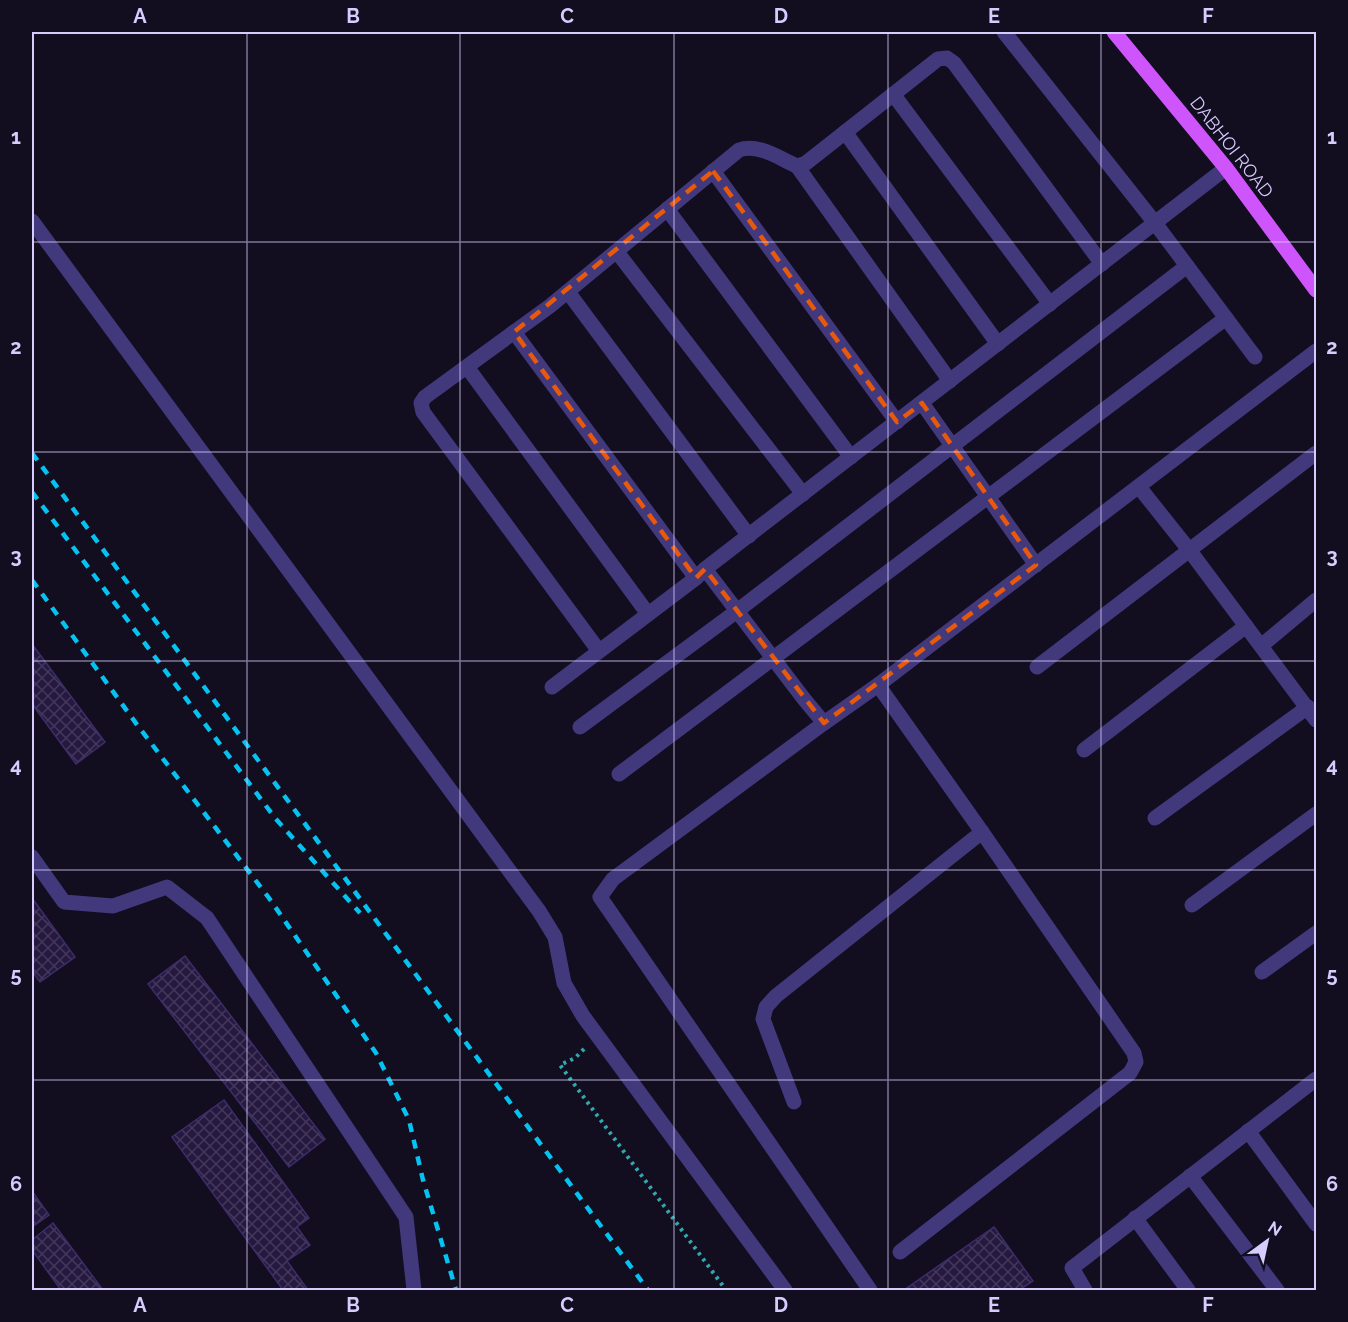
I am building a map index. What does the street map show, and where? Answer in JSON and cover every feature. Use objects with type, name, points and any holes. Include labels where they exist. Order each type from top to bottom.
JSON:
[{"type":"main road","name":"DABHOI ROAD","points":[[1114,32],[1226,168],[1317,290]]},
{"type":"street","points":[[1004,32],[1155,223],[1255,357]]},
{"type":"street","points":[[797,166],[806,164],[938,59],[947,58],[954,63],[1102,264]]},
{"type":"street","points":[[893,94],[1050,304]]},
{"type":"street","points":[[845,132],[998,344]]},
{"type":"street","points":[[599,651],[423,412],[421,403],[425,397],[568,292],[739,150],[748,147],[762,150],[797,166],[950,381]]},
{"type":"street","points":[[552,687],[1226,168]]},
{"type":"street","points":[[713,171],[897,422]]},
{"type":"street","points":[[667,209],[851,457]]},
{"type":"street","points":[[32,221],[539,911],[555,937],[564,983],[583,1016],[784,1290]]},
{"type":"street","points":[[616,252],[802,494]]},
{"type":"street","points":[[580,727],[737,611],[1187,266]]},
{"type":"street","points":[[568,292],[749,536]]},
{"type":"street","points":[[619,774],[1226,318]]},
{"type":"street","points":[[514,332],[700,573],[737,611],[824,723]]},
{"type":"street","points":[[870,1290],[600,897],[613,879],[878,685],[1317,351]]},
{"type":"street","points":[[467,367],[648,614]]},
{"type":"street","points":[[921,403],[1036,565]]},
{"type":"street","points":[[1037,667],[1317,453]]},
{"type":"street","points":[[1139,487],[1312,713],[1155,818]]},
{"type":"street","points":[[1261,646],[1317,600]]},
{"type":"street","points":[[1084,750],[1246,626]]},
{"type":"street","points":[[878,685],[1134,1053],[1136,1062],[1130,1073],[900,1252]]},
{"type":"street","points":[[1192,905],[1317,814]]},
{"type":"street","points":[[794,1102],[763,1018],[766,1007],[776,996],[982,832]]},
{"type":"street","points":[[32,857],[64,902],[112,906],[167,887],[207,918],[406,1217],[414,1290]]},
{"type":"street","points":[[1262,972],[1317,933]]},
{"type":"street","points":[[1084,1290],[1072,1268],[1317,1079]]},
{"type":"street","points":[[1248,1131],[1317,1224]]},
{"type":"street","points":[[1190,1176],[1277,1290]]},
{"type":"street","points":[[1136,1218],[1188,1290]]},
{"type":"path","points":[[597,1036],[575,1058],[560,1065],[726,1290]]},
{"type":"highlighted area","points":[[713,171],[897,422],[922,403],[1036,565],[824,723],[705,569],[696,578],[514,332]]},
{"type":"building","points":[[32,644],[105,742],[76,764],[32,704]]},
{"type":"building","points":[[32,898],[75,957],[40,982],[32,971]]},
{"type":"building","points":[[185,956],[325,1139],[289,1167],[148,984]]},
{"type":"building","points":[[224,1100],[309,1218],[297,1227],[310,1245],[287,1261],[308,1290],[283,1290],[172,1137]]},
{"type":"building","points":[[32,1191],[49,1215],[32,1227]]},
{"type":"building","points":[[53,1223],[103,1290],[61,1290],[32,1250],[32,1240]]},
{"type":"building","points":[[994,1227],[1033,1281],[1019,1290],[904,1290]]},
{"type":"railway","points":[[32,453],[648,1290]]},
{"type":"railway","points":[[32,492],[275,818],[360,913]]},
{"type":"railway","points":[[32,580],[138,726],[269,898],[376,1053],[409,1120],[423,1180],[456,1290]]}]
